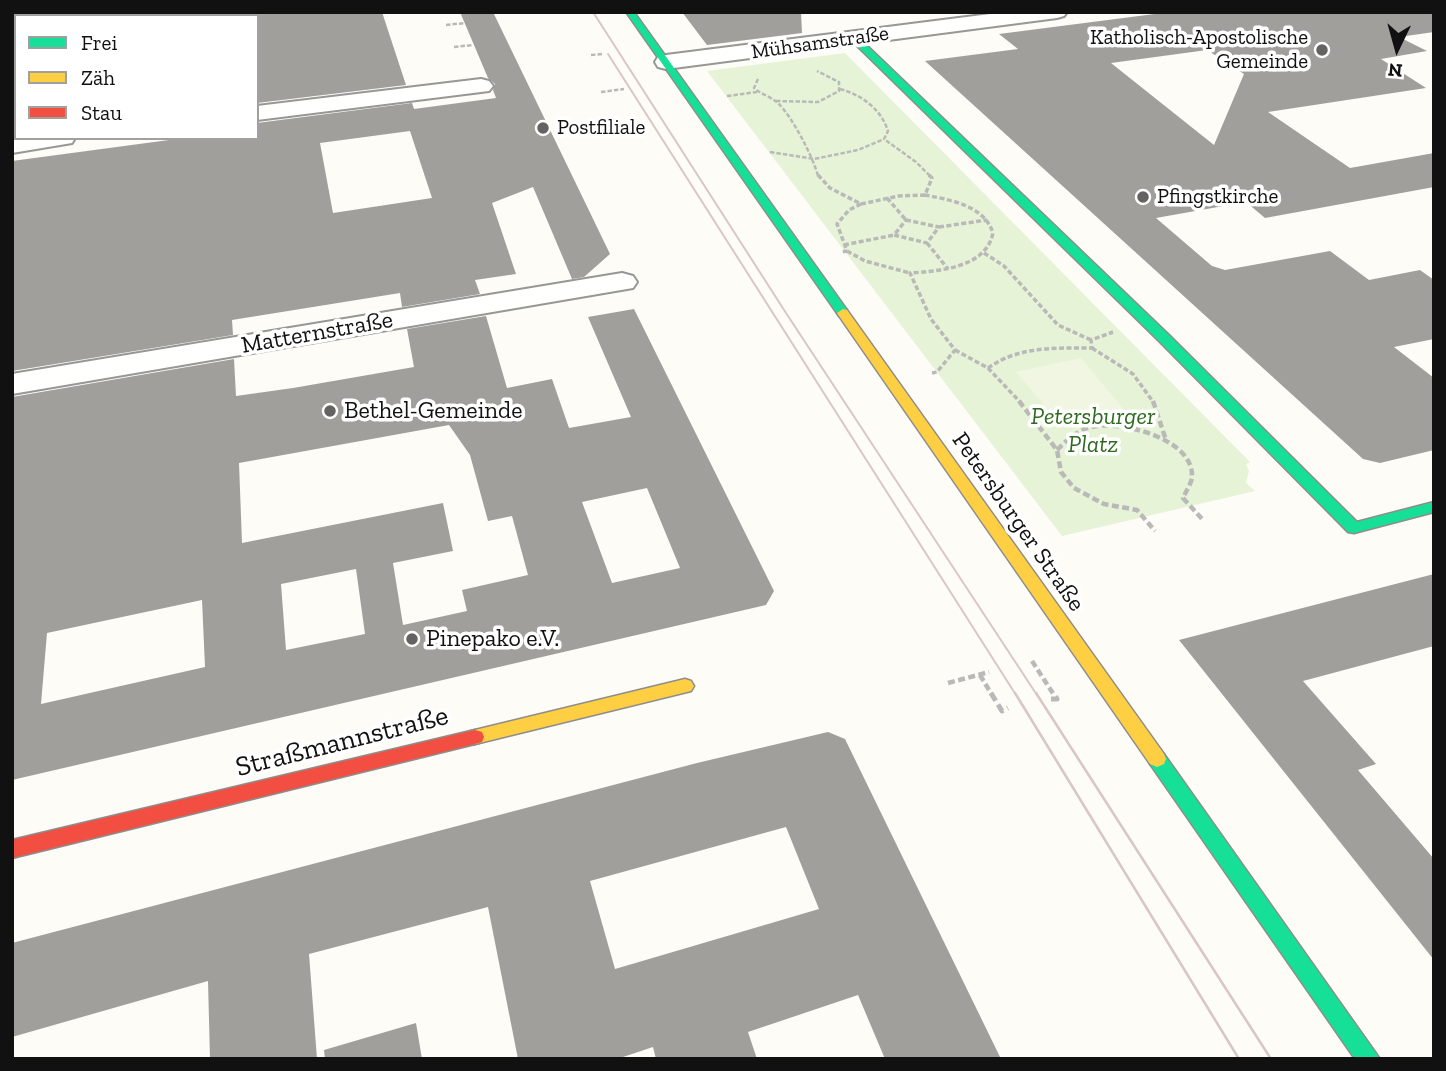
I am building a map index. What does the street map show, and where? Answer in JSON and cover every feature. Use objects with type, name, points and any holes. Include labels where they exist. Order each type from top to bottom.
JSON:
[{"type":"main road","name":"Petersburger Straße","points":[[630,12],[1369,1059]]},
{"type":"main road","points":[[855,38],[1164,338],[1354,528],[1434,507]]},
{"type":"main road","name":"Straßmannstraße","points":[[12,849],[685,686]]},
{"type":"street","name":"Mühsamstraße","points":[[666,62],[1057,12]]},
{"type":"street","points":[[259,113],[481,86]]},
{"type":"street","points":[[12,145],[48,140]]},
{"type":"street","name":"Matternstraße","points":[[12,384],[622,282]]},
{"type":"path","points":[[446,25],[465,23]]},
{"type":"path","points":[[454,47],[474,45]]},
{"type":"path","points":[[591,55],[603,54]]},
{"type":"path","points":[[816,71],[835,79],[845,78]]},
{"type":"path","points":[[757,92],[755,83],[763,75]]},
{"type":"path","points":[[835,79],[840,89]]},
{"type":"path","points":[[601,92],[624,89]]},
{"type":"path","points":[[723,97],[757,92],[776,101],[816,103],[835,96],[840,89]]},
{"type":"path","points":[[764,152],[814,159],[858,150],[884,139],[888,131],[880,114],[850,91],[840,89]]},
{"type":"path","points":[[776,101],[814,159],[818,176],[830,188],[861,204]]},
{"type":"path","points":[[884,139],[916,162],[932,178],[925,195]]},
{"type":"path","points":[[925,195],[971,208],[988,221],[993,236],[991,245],[972,261],[948,269],[910,273],[865,261],[848,251],[837,224],[849,210],[861,204],[887,198],[925,195]]},
{"type":"path","points":[[887,198],[906,219],[939,227],[998,221]]},
{"type":"path","points":[[894,235],[906,219]]},
{"type":"path","points":[[927,243],[939,227]]},
{"type":"path","points":[[844,245],[894,235],[927,243],[948,269]]},
{"type":"path","points":[[840,252],[848,251]]},
{"type":"path","points":[[984,253],[1004,266],[1058,325],[1091,340]]},
{"type":"path","points":[[910,273],[931,319],[956,350],[988,368],[1028,410],[1057,450]]},
{"type":"path","points":[[1091,340],[1103,334]]},
{"type":"path","points":[[1091,340],[1091,348]]},
{"type":"path","points":[[988,368],[999,359],[1013,354],[1091,348],[1123,364],[1144,385],[1159,410],[1167,441]]},
{"type":"path","points":[[932,373],[937,372],[956,350]]},
{"type":"path","points":[[1155,531],[1137,510],[1105,505],[1069,484],[1060,473],[1056,461],[1057,450],[1062,441],[1072,434],[1102,425],[1137,429],[1167,441],[1180,451],[1192,469],[1193,479],[1183,498],[1203,520]]},
{"type":"path","points":[[1032,661],[1058,699],[1051,699]]},
{"type":"path","points":[[948,683],[989,672]]},
{"type":"path","points":[[980,675],[1002,711],[1008,708]]},
{"type":"green space","name":"Petersburger Platz","points":[[845,53],[1250,462],[1246,464],[1249,471],[1246,483],[1255,491],[1062,536],[707,71]]},
{"type":"green space","points":[[1081,358],[1126,412],[1061,425],[1016,372]]},
{"type":"building","points":[[382,12],[406,85],[259,103],[257,14]]},
{"type":"building","points":[[460,12],[493,12],[610,254],[584,277],[572,279],[533,187],[492,203],[516,274],[475,280],[480,294],[402,307],[400,293],[232,320],[233,335],[12,371],[12,161],[169,140],[259,140],[259,123],[412,103],[414,109],[496,98],[493,90],[495,84],[488,78]],"holes":[[[410,131],[432,198],[333,213],[320,143]]]},
{"type":"building","points":[[682,12],[801,12],[802,33],[707,45]]},
{"type":"building","points":[[1170,12],[1434,12],[1434,32],[1399,37],[1427,51],[1381,59],[1426,88],[1268,112],[1350,168],[1434,153],[1434,187],[1265,218],[1246,202],[1156,218],[1212,266],[1225,270],[1330,251],[1369,280],[1420,270],[1434,280],[1434,339],[1394,347],[1434,378],[1434,450],[1380,463],[1363,459],[925,61],[1018,49],[999,34]],"holes":[[[1207,50],[1244,74],[1214,145],[1111,63]]]},
{"type":"building","points":[[634,309],[774,591],[766,605],[12,780],[12,397],[234,359],[236,396],[293,388],[414,367],[407,329],[486,316],[507,388],[552,379],[569,428],[631,417],[588,317]],"holes":[[[449,425],[470,455],[488,521],[512,516],[528,575],[462,590],[467,611],[403,625],[393,563],[453,551],[443,503],[242,543],[239,463]],[[647,488],[680,568],[612,583],[582,502]],[[356,569],[365,634],[286,650],[281,584]],[[202,600],[205,667],[41,704],[47,633]]]},
{"type":"building","points":[[1434,574],[1434,646],[1303,681],[1376,764],[1358,770],[1434,859],[1434,960],[1179,640]]},
{"type":"building","points":[[828,732],[845,739],[1001,1059],[885,1059],[858,995],[748,1032],[757,1059],[656,1059],[653,1047],[617,1059],[518,1059],[488,907],[309,954],[317,1059],[210,1059],[208,981],[12,1037],[12,943],[697,763]],"holes":[[[786,827],[819,909],[615,969],[590,881]]]},
{"type":"building","points":[[416,1023],[422,1059],[325,1059],[324,1050]]},
{"type":"tram line","points":[[593,12],[786,313],[1037,695]]},
{"type":"tram line","points":[[608,54],[1016,695]]},
{"type":"tram line","points":[[1015,693],[1239,1059]]},
{"type":"tram line","points":[[1036,693],[1271,1059]]},
{"type":"traffic: fast","points":[[630,12],[843,313]]},
{"type":"traffic: fast","points":[[855,39],[1164,338],[1354,528],[1434,507]]},
{"type":"traffic: fast","points":[[1157,759],[1369,1059]]},
{"type":"traffic: slow","points":[[843,313],[1157,759]]},
{"type":"traffic: slow","points":[[475,737],[685,686]]},
{"type":"traffic: jam","points":[[12,849],[475,737]]},
{"type":"place","name":"Katholisch-Apostolische Gemeinde","points":[[1322,50]]},
{"type":"place","name":"Postfiliale","points":[[543,128]]},
{"type":"place","name":"Pfingstkirche","points":[[1143,197]]},
{"type":"place","name":"Bethel-Gemeinde","points":[[330,411]]},
{"type":"place","name":"Pinepako e.V.","points":[[412,639]]}]
